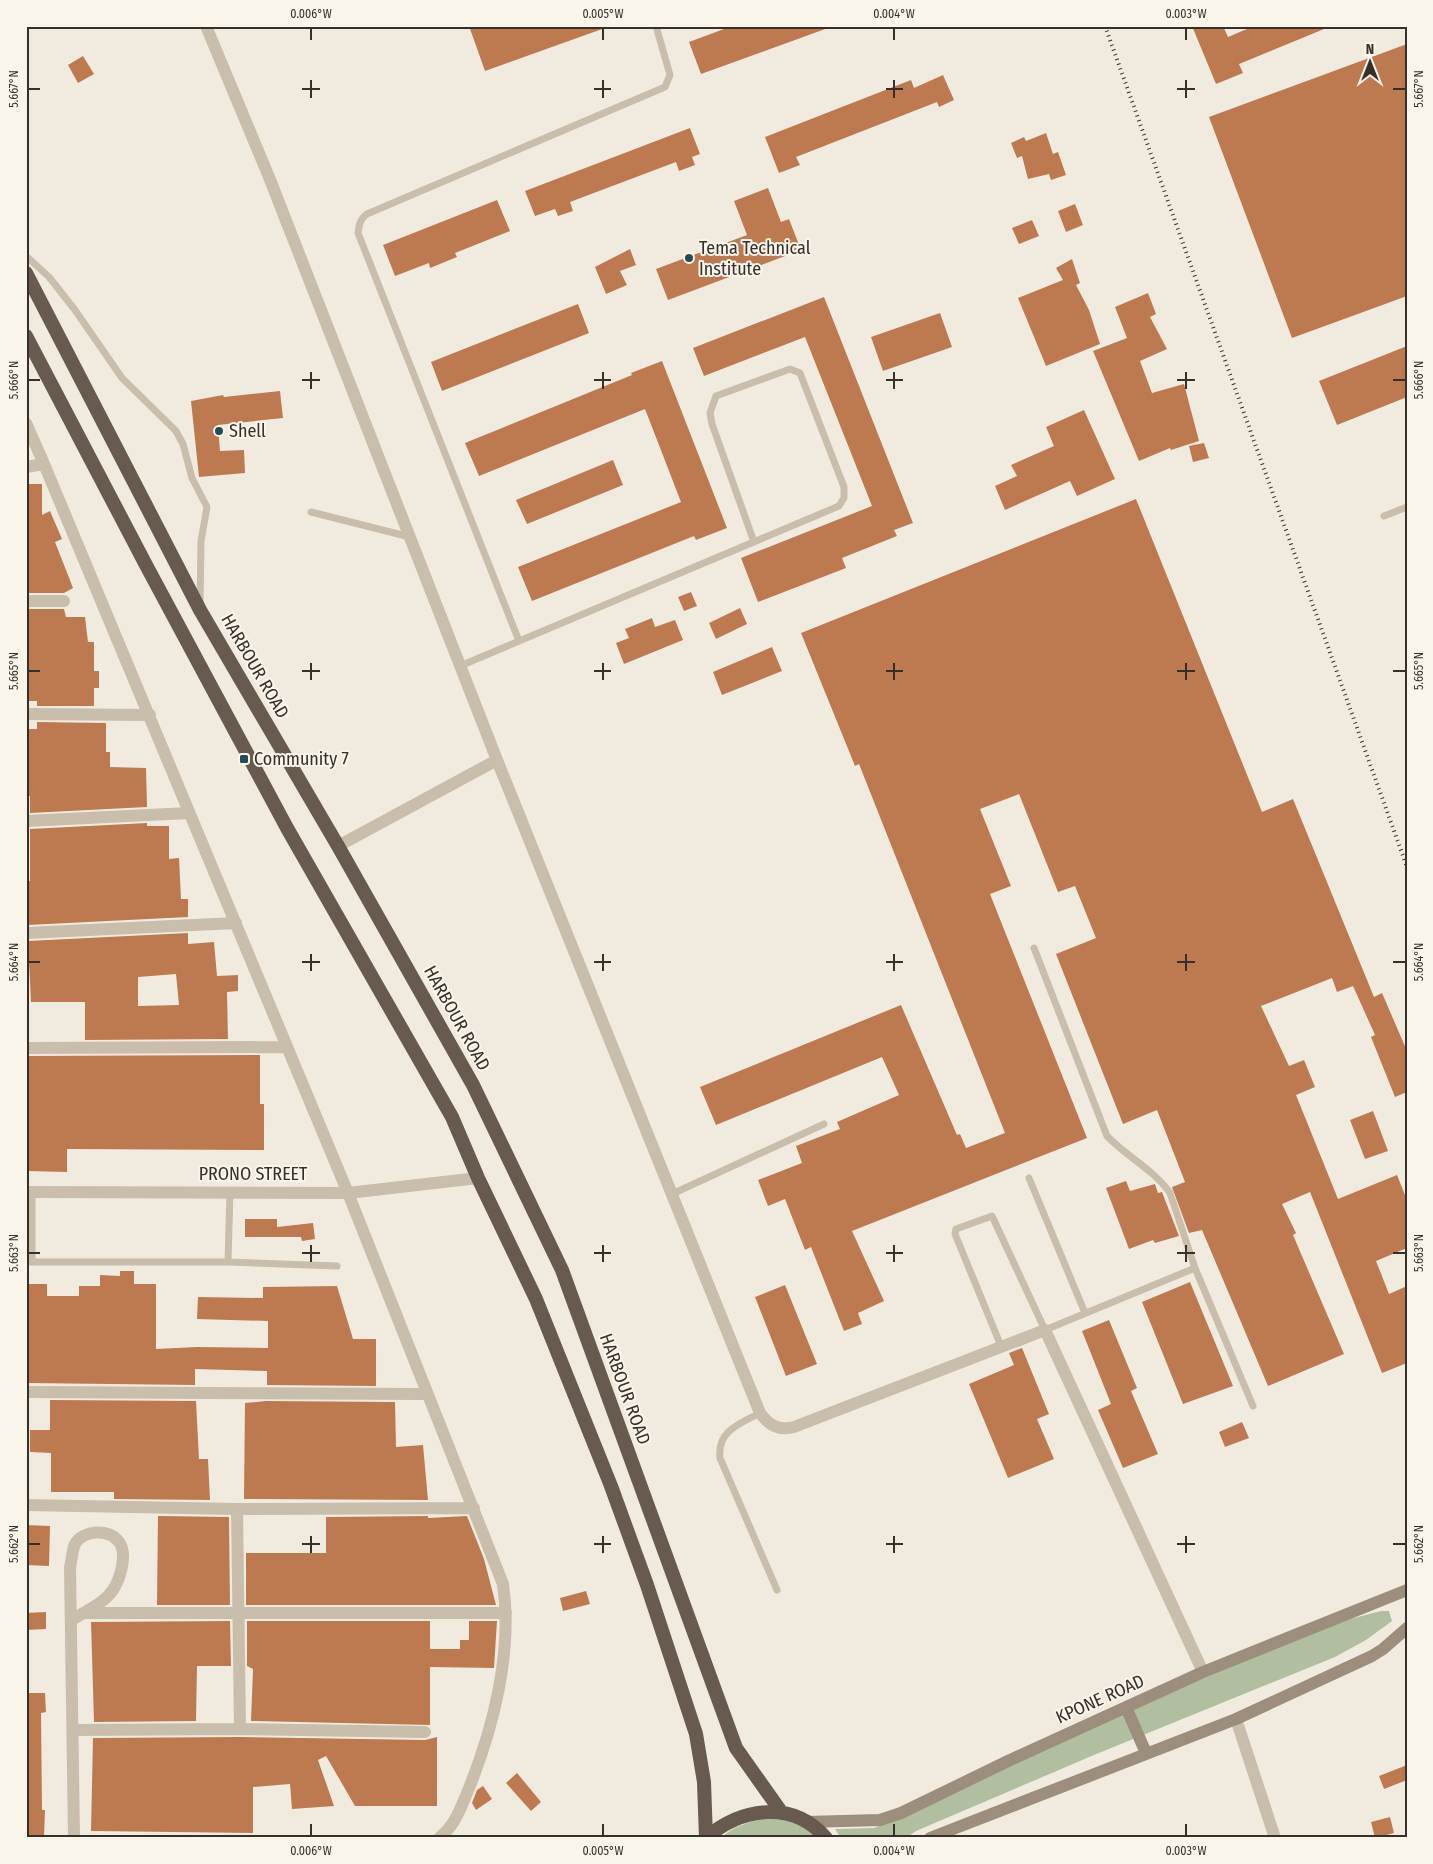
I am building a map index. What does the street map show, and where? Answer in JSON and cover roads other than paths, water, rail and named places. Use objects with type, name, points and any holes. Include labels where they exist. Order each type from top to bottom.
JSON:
[{"type":"highway","name":"HARBOUR ROAD","points":[[26,273],[200,610],[338,846],[473,1085],[562,1270],[736,1748],[782,1813]]},
{"type":"highway","points":[[26,336],[287,828],[452,1117],[478,1178],[536,1299],[612,1486],[696,1734],[704,1782],[706,1838]]},
{"type":"highway","points":[[706,1838],[722,1824],[741,1815],[761,1812],[782,1813],[806,1822],[826,1838]]},
{"type":"main road","name":"KPONE ROAD","points":[[806,1822],[880,1820],[901,1813],[1008,1761],[1203,1672],[1407,1590]]},
{"type":"main road","points":[[930,1838],[1236,1719],[1372,1656],[1407,1628]]},
{"type":"main road","points":[[1126,1707],[1146,1753]]},
{"type":"street","points":[[206,26],[269,176],[497,760],[760,1413],[767,1423],[786,1430],[905,1386],[1045,1330],[1203,1672]]},
{"type":"street","points":[[26,424],[150,715],[348,1193],[503,1584],[506,1613],[503,1655],[492,1714],[474,1776],[456,1819],[446,1832],[438,1838]]},
{"type":"street","points":[[26,467],[44,464]]},
{"type":"street","points":[[26,601],[64,602]]},
{"type":"street","points":[[26,714],[150,715]]},
{"type":"street","points":[[338,846],[497,760]]},
{"type":"street","points":[[26,821],[189,813]]},
{"type":"street","points":[[26,933],[236,923]]},
{"type":"street","points":[[26,1048],[287,1047]]},
{"type":"street","name":"PRONO STREET","points":[[29,1192],[230,1191],[348,1193],[478,1178]]},
{"type":"street","points":[[26,1392],[427,1394]]},
{"type":"street","points":[[26,1505],[237,1509],[474,1508]]},
{"type":"street","points":[[237,1509],[240,1729]]},
{"type":"street","points":[[72,1620],[103,1600],[113,1590],[120,1575],[122,1550],[119,1541],[108,1534],[97,1532],[83,1535],[75,1545],[70,1567],[74,1838]]},
{"type":"street","points":[[83,1612],[506,1613]]},
{"type":"street","points":[[1236,1719],[1276,1838]]},
{"type":"street","points":[[73,1730],[240,1729],[425,1732]]},
{"type":"lane","points":[[519,641],[358,233],[359,227],[362,218],[366,214],[664,87],[669,82],[670,75],[656,26]]},
{"type":"lane","points":[[26,256],[49,277],[75,310],[122,378],[176,431],[184,444],[192,478],[207,508],[201,541],[200,610]]},
{"type":"lane","points":[[460,666],[754,542],[839,506],[844,498],[844,487],[800,373],[796,370],[790,369],[716,396],[711,406],[712,424],[754,542]]},
{"type":"lane","points":[[1384,516],[1407,507]]},
{"type":"lane","points":[[311,512],[410,537]]},
{"type":"lane","points":[[1034,948],[1107,1136],[1119,1149],[1167,1188],[1195,1268],[1254,1406]]},
{"type":"lane","points":[[672,1194],[824,1124]]},
{"type":"lane","points":[[1029,1178],[1085,1313]]},
{"type":"lane","points":[[228,1262],[230,1191]]},
{"type":"lane","points":[[29,1192],[29,1262],[228,1262],[336,1266]]},
{"type":"lane","points":[[1001,1346],[955,1234],[956,1229],[992,1216],[1045,1330],[1195,1268]]},
{"type":"lane","points":[[760,1413],[727,1432],[721,1440],[719,1448],[720,1458],[777,1590]]},
{"type":"railway","points":[[1105,26],[1407,867]]},
{"type":"place","name":"Tema Technical Institute","points":[[689,258]]},
{"type":"place","name":"Shell","points":[[219,431]]},
{"type":"place","name":"Community 7","points":[[244,759]]}]
